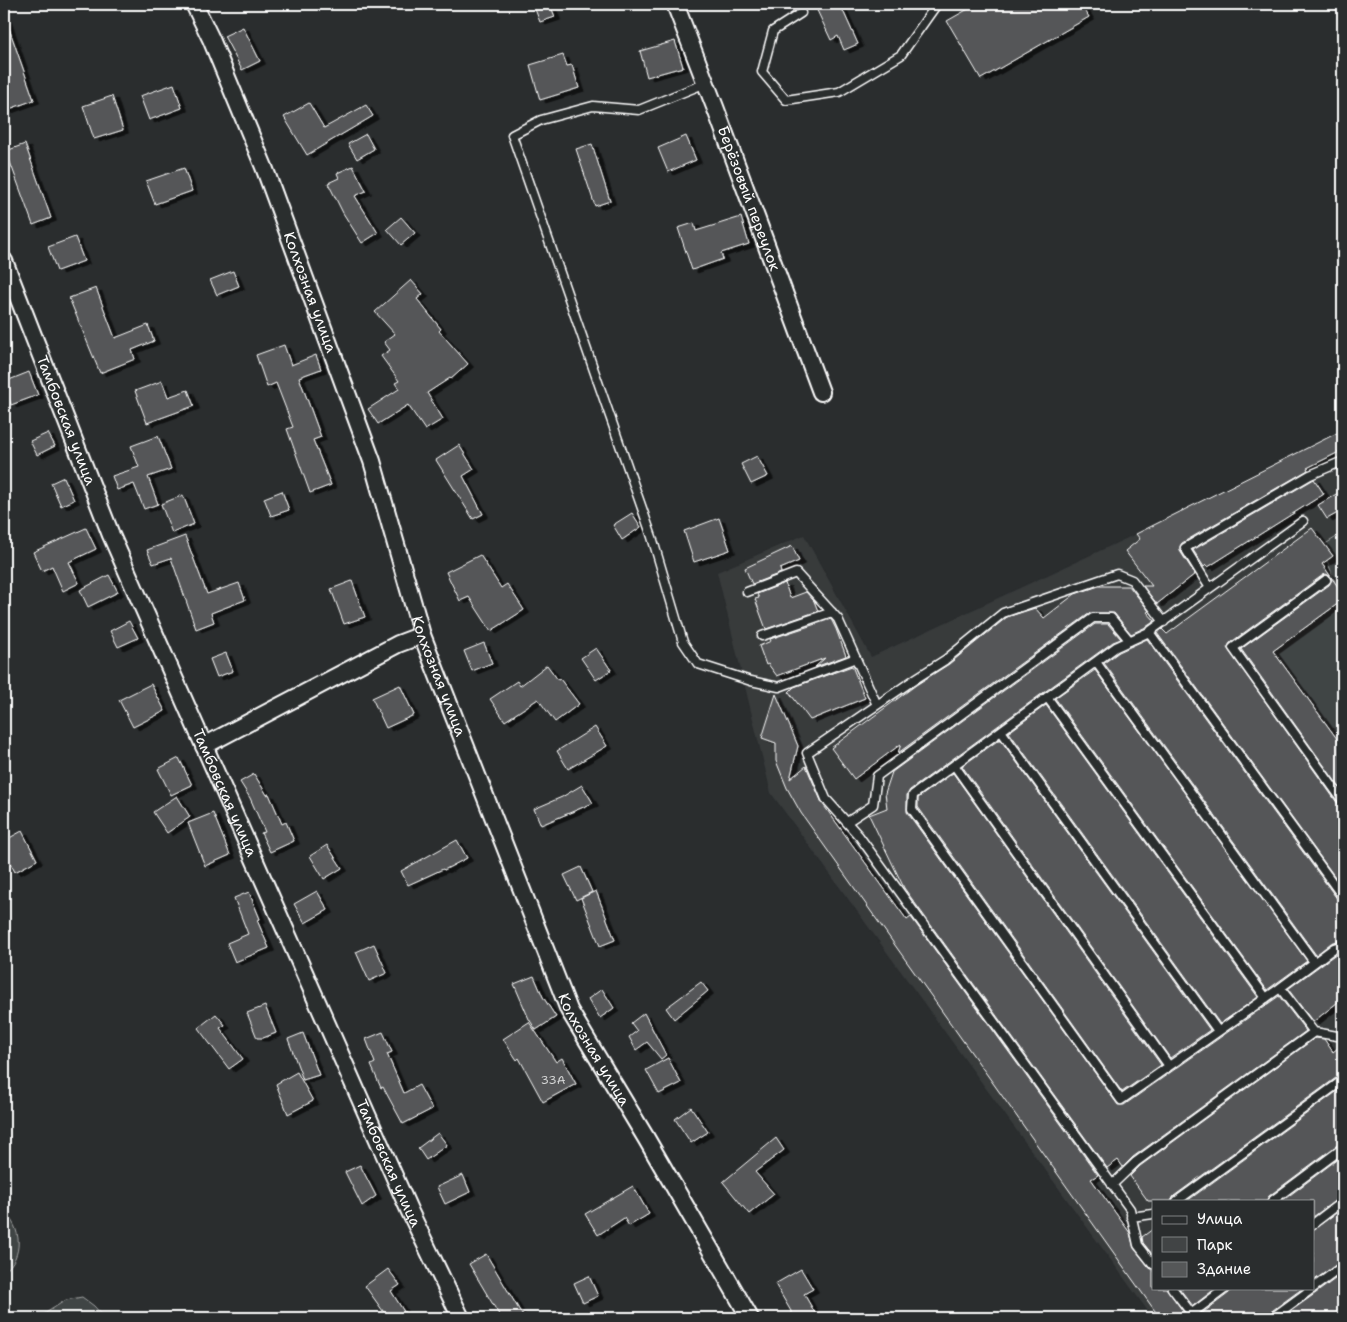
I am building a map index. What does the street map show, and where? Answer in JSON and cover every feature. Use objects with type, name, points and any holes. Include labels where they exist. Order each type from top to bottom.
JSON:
[{"type":"street","name":"Колхозная улица","points":[[194,4],[211,39],[264,167],[372,461],[422,635],[569,1010],[646,1138],[750,1318]]},
{"type":"street","name":"Берёзовый переулок","points":[[675,4],[821,392]]},
{"type":"street","name":"Тамбовская улица","points":[[4,261],[111,535],[410,1212],[461,1318]]},
{"type":"street","points":[[204,746],[398,644],[422,635]]},
{"type":"lane","points":[[801,13],[773,32],[762,72],[786,100],[839,92],[901,54],[937,4]]},
{"type":"lane","points":[[706,83],[639,110],[593,106],[541,120],[512,135],[652,537],[683,642],[698,664],[751,681],[778,687],[856,658]]},
{"type":"lane","points":[[1210,588],[1185,548],[1310,475],[1343,461]]},
{"type":"lane","points":[[1302,521],[1164,622],[1149,632],[1116,647],[913,794],[912,809],[1121,1100],[1334,948],[1343,945]]},
{"type":"lane","points":[[747,592],[796,573],[838,619],[877,705]]},
{"type":"lane","points":[[1152,1263],[1138,1245],[1130,1209],[865,844],[826,799],[806,753],[945,660],[1003,613],[1117,574],[1132,580],[1164,622]]},
{"type":"lane","points":[[1326,580],[1233,648],[1343,801]]},
{"type":"lane","points":[[762,636],[832,612]]},
{"type":"lane","points":[[847,822],[873,805],[877,776],[1092,618],[1112,618],[1130,641]]},
{"type":"lane","points":[[1149,632],[1343,897]]},
{"type":"lane","points":[[1096,662],[1314,962]]},
{"type":"lane","points":[[1047,698],[1266,998]]},
{"type":"lane","points":[[1000,731],[1218,1031]]},
{"type":"lane","points":[[954,765],[1169,1066]]},
{"type":"lane","points":[[1280,988],[1314,1032],[1343,1037]]},
{"type":"lane","points":[[1112,1185],[1136,1162],[1314,1032]]},
{"type":"lane","points":[[1178,1200],[1343,1080]]},
{"type":"lane","points":[[1273,1200],[1343,1148]]},
{"type":"lane","points":[[1314,1223],[1343,1201]]},
{"type":"lane","points":[[1132,1217],[1152,1214]]},
{"type":"lane","points":[[1314,1287],[1343,1266]]},
{"type":"lane","points":[[1174,1290],[1193,1316],[1224,1290]]},
{"type":"lane","points":[[1272,1318],[1310,1290]]},
{"type":"shaded area","points":[[1343,430],[1343,533],[1322,546],[1336,585],[1343,594],[1343,600],[1273,651],[1343,747],[1343,1318],[1153,1318],[771,793],[717,572],[804,535],[871,657],[1136,534]]},
{"type":"green space","points":[[1343,533],[1343,594],[1336,585],[1322,546]]},
{"type":"green space","points":[[1343,600],[1343,747],[1273,651]]},
{"type":"green space","points":[[4,1212],[10,1219],[17,1234],[18,1250],[15,1258],[4,1272]]},
{"type":"green space","points":[[82,1297],[105,1318],[38,1318],[66,1300]]},
{"type":"building","points":[[533,4],[550,4],[555,17],[540,22]]},
{"type":"building","points":[[814,4],[840,4],[858,44],[844,50],[838,36],[831,40]]},
{"type":"building","points":[[977,4],[1081,4],[1089,17],[981,79],[947,21]]},
{"type":"building","points":[[4,17],[34,100],[4,111]]},
{"type":"building","points":[[243,27],[260,61],[242,70],[224,36]]},
{"type":"building","points":[[675,41],[683,67],[647,77],[640,51]]},
{"type":"building","points":[[563,55],[567,66],[572,65],[579,88],[540,100],[530,65]]},
{"type":"building","points":[[174,84],[182,108],[149,120],[140,96]]},
{"type":"building","points":[[112,96],[123,130],[94,139],[83,106]]},
{"type":"building","points":[[309,103],[324,128],[366,105],[373,116],[307,155],[284,117]]},
{"type":"building","points":[[366,134],[374,149],[357,159],[348,144]]},
{"type":"building","points":[[686,136],[696,160],[668,172],[658,148]]},
{"type":"building","points":[[25,144],[51,218],[33,225],[6,151]]},
{"type":"building","points":[[592,144],[610,201],[595,206],[576,149]]},
{"type":"building","points":[[353,166],[366,191],[355,196],[378,233],[362,243],[343,213],[328,183],[339,178],[337,173]]},
{"type":"building","points":[[184,168],[192,191],[155,204],[146,181]]},
{"type":"building","points":[[401,217],[415,233],[401,245],[387,229]]},
{"type":"building","points":[[741,217],[749,244],[721,253],[723,259],[692,270],[678,228],[694,223],[696,231]]},
{"type":"building","points":[[75,237],[84,261],[57,271],[48,247]]},
{"type":"building","points":[[233,271],[239,286],[217,295],[210,280]]},
{"type":"building","points":[[411,280],[423,294],[417,299],[441,329],[439,331],[468,364],[451,379],[427,393],[443,419],[425,430],[408,405],[378,424],[368,409],[399,389],[395,383],[399,381],[381,356],[390,350],[384,342],[395,334],[375,312]]},
{"type":"building","points":[[96,288],[115,338],[148,325],[154,341],[132,350],[135,359],[100,373],[69,298]]},
{"type":"building","points":[[284,345],[291,365],[316,355],[321,369],[299,377],[321,437],[313,440],[331,485],[310,493],[287,429],[293,427],[276,383],[267,387],[256,355]]},
{"type":"building","points":[[29,372],[38,395],[11,405],[4,382]]},
{"type":"building","points":[[162,381],[168,397],[188,390],[194,406],[147,423],[135,391]]},
{"type":"building","points":[[1343,430],[1343,450],[1307,468],[1308,470],[1182,543],[1180,551],[1195,574],[1157,604],[1143,586],[1152,586],[1125,551],[1140,539],[1136,534]]},
{"type":"building","points":[[48,433],[55,446],[37,455],[30,441]]},
{"type":"building","points":[[158,436],[171,469],[148,477],[158,504],[144,509],[134,484],[117,490],[112,476],[139,467],[131,446]]},
{"type":"building","points":[[459,445],[474,469],[463,476],[483,514],[473,519],[436,460]]},
{"type":"building","points":[[757,456],[768,476],[751,484],[741,464]]},
{"type":"building","points":[[64,477],[74,500],[61,506],[51,483]]},
{"type":"building","points":[[1314,479],[1324,494],[1208,567],[1206,565],[1204,567],[1193,550]]},
{"type":"building","points":[[1343,490],[1343,510],[1327,519],[1318,505]]},
{"type":"building","points":[[282,491],[289,510],[271,516],[264,498]]},
{"type":"building","points":[[183,495],[194,524],[172,533],[161,504]]},
{"type":"building","points":[[632,513],[641,527],[622,540],[613,525]]},
{"type":"building","points":[[719,518],[730,550],[694,562],[684,531]]},
{"type":"building","points":[[86,528],[96,549],[69,562],[79,583],[63,591],[52,566],[42,571],[33,552]]},
{"type":"building","points":[[1312,528],[1333,556],[1322,564],[1343,594],[1343,600],[1273,651],[1343,747],[1343,792],[1241,649],[1329,585],[1332,580],[1330,576],[1323,575],[1230,643],[1227,648],[1338,804],[1343,807],[1343,888],[1157,633],[1162,629],[1167,634]]},
{"type":"building","points":[[185,536],[207,594],[239,583],[245,600],[211,613],[214,622],[196,629],[171,558],[153,564],[147,550]]},
{"type":"building","points":[[792,546],[799,561],[780,569],[781,573],[752,584],[745,568]]},
{"type":"building","points":[[480,555],[501,588],[507,584],[524,610],[491,631],[469,597],[460,601],[446,572]]},
{"type":"building","points":[[109,575],[118,592],[88,607],[80,590]]},
{"type":"building","points":[[352,581],[365,617],[344,624],[331,589]]},
{"type":"building","points":[[785,583],[790,598],[806,592],[814,601],[818,611],[766,629],[755,599],[759,598],[757,594]]},
{"type":"building","points":[[1099,586],[1129,586],[1155,621],[1131,634],[1114,613],[1090,613],[898,753],[901,744],[854,779],[831,748],[916,685],[949,664],[1007,617],[1035,608],[1044,618],[1075,594]]},
{"type":"building","points":[[831,619],[846,656],[815,667],[825,658],[777,676],[768,664],[766,665],[759,646],[771,641],[770,639]]},
{"type":"building","points":[[129,621],[138,638],[118,647],[110,631]]},
{"type":"building","points":[[1095,624],[1108,624],[1121,639],[1113,642],[910,790],[907,795],[907,812],[1118,1105],[1124,1105],[1279,996],[1306,1031],[1133,1157],[1123,1167],[1118,1160],[1107,1168],[904,888],[869,815],[887,808],[885,793],[892,772]]},
{"type":"building","points":[[1147,639],[1338,900],[1343,903],[1343,939],[1331,943],[1316,955],[1104,663],[1119,652]]},
{"type":"building","points":[[484,643],[492,663],[472,671],[464,651]]},
{"type":"building","points":[[596,648],[611,670],[596,680],[581,658]]},
{"type":"building","points":[[226,653],[233,671],[217,677],[210,659]]},
{"type":"building","points":[[547,665],[579,704],[555,722],[538,699],[505,721],[490,699],[517,681],[520,686]]},
{"type":"building","points":[[852,666],[865,698],[810,720],[789,692],[794,687]]},
{"type":"building","points":[[1095,670],[1307,961],[1267,990],[1055,698]]},
{"type":"building","points":[[151,684],[165,711],[133,727],[119,700]]},
{"type":"building","points":[[400,685],[414,715],[386,728],[372,698]]},
{"type":"building","points":[[776,694],[798,746],[790,779],[806,766],[822,803],[907,920],[911,917],[1098,1175],[1091,1179],[1130,1233],[1134,1248],[1152,1269],[1152,1290],[1167,1290],[1188,1318],[1160,1318],[801,813],[787,788],[776,761],[776,743],[762,738]]},
{"type":"building","points":[[1046,705],[1258,997],[1220,1024],[1009,732]]},
{"type":"building","points":[[595,727],[607,746],[568,769],[557,751]]},
{"type":"building","points":[[1000,739],[1210,1030],[1170,1058],[962,766]]},
{"type":"building","points":[[179,758],[192,785],[171,795],[158,769]]},
{"type":"building","points":[[953,773],[1161,1065],[1122,1092],[918,807],[918,798]]},
{"type":"building","points":[[254,774],[267,795],[269,794],[282,824],[286,822],[294,841],[270,852],[261,833],[265,832],[250,798],[240,782]]},
{"type":"building","points":[[582,785],[593,803],[541,825],[534,809],[562,797]]},
{"type":"building","points":[[177,796],[190,817],[167,833],[153,812]]},
{"type":"building","points":[[213,813],[230,855],[205,866],[188,823]]},
{"type":"building","points":[[22,831],[37,860],[15,872],[4,851],[4,841]]},
{"type":"building","points":[[457,840],[467,858],[408,885],[401,871]]},
{"type":"building","points":[[327,845],[342,868],[324,879],[310,856]]},
{"type":"building","points":[[581,867],[592,892],[576,900],[564,875]]},
{"type":"building","points":[[317,891],[328,910],[305,923],[294,904]]},
{"type":"building","points":[[596,891],[615,940],[600,946],[581,898]]},
{"type":"building","points":[[249,892],[260,919],[257,920],[269,948],[235,962],[227,943],[248,934],[234,898]]},
{"type":"building","points":[[374,944],[387,973],[369,981],[356,952]]},
{"type":"building","points":[[1343,951],[1343,998],[1313,1022],[1288,989],[1337,953]]},
{"type":"building","points":[[534,976],[543,997],[556,1017],[536,1030],[529,1019],[514,984]]},
{"type":"building","points":[[701,982],[708,991],[674,1019],[666,1008]]},
{"type":"building","points":[[602,989],[614,1008],[600,1018],[588,999]]},
{"type":"building","points":[[265,1006],[276,1033],[263,1038],[257,1038],[247,1013]]},
{"type":"building","points":[[644,1013],[666,1055],[661,1059],[647,1042],[636,1050],[629,1037],[637,1031],[631,1023]]},
{"type":"building","points":[[216,1014],[225,1025],[220,1028],[243,1059],[229,1069],[198,1028]]},
{"type":"building","points":[[529,1022],[556,1062],[562,1058],[576,1084],[543,1102],[519,1058],[517,1060],[503,1039]]},
{"type":"building","points":[[383,1032],[392,1052],[387,1054],[404,1093],[419,1085],[432,1109],[403,1124],[383,1087],[381,1088],[371,1065],[375,1063],[366,1039]]},
{"type":"building","points":[[303,1033],[319,1075],[303,1080],[288,1039]]},
{"type":"building","points":[[1315,1038],[1324,1039],[1333,1052],[1343,1044],[1343,1074],[1174,1196],[1172,1200],[1148,1201],[1130,1176],[1140,1166]]},
{"type":"building","points":[[668,1058],[681,1083],[659,1094],[646,1070]]},
{"type":"building","points":[[297,1072],[313,1101],[288,1114],[276,1084]]},
{"type":"building","points":[[1343,1087],[1343,1142],[1269,1196],[1267,1200],[1188,1200]]},
{"type":"building","points":[[691,1107],[708,1132],[691,1143],[675,1119]]},
{"type":"building","points":[[438,1133],[447,1145],[426,1160],[418,1148]]},
{"type":"building","points":[[776,1138],[784,1150],[755,1172],[774,1194],[749,1214],[723,1182]]},
{"type":"building","points":[[1343,1155],[1343,1195],[1314,1216],[1314,1200],[1283,1200]]},
{"type":"building","points":[[360,1165],[376,1196],[362,1206],[345,1172]]},
{"type":"building","points":[[463,1175],[470,1192],[445,1204],[437,1187]]},
{"type":"building","points":[[633,1186],[649,1214],[629,1226],[624,1218],[598,1235],[585,1214]]},
{"type":"building","points":[[1343,1208],[1343,1260],[1314,1280],[1314,1229]]},
{"type":"building","points":[[1152,1230],[1152,1254],[1143,1243],[1142,1237]]},
{"type":"building","points":[[486,1254],[524,1318],[501,1318],[469,1264]]},
{"type":"building","points":[[388,1269],[400,1285],[391,1291],[408,1318],[388,1318],[365,1286]]},
{"type":"building","points":[[801,1269],[813,1289],[804,1294],[818,1318],[795,1318],[775,1284]]},
{"type":"building","points":[[1343,1273],[1343,1318],[1281,1318],[1316,1293]]},
{"type":"building","points":[[589,1276],[598,1296],[583,1303],[574,1283]]},
{"type":"building","points":[[1181,1290],[1213,1290],[1193,1306]]},
{"type":"building","points":[[1231,1290],[1300,1290],[1269,1313],[1266,1318],[1201,1318],[1200,1315]]}]
